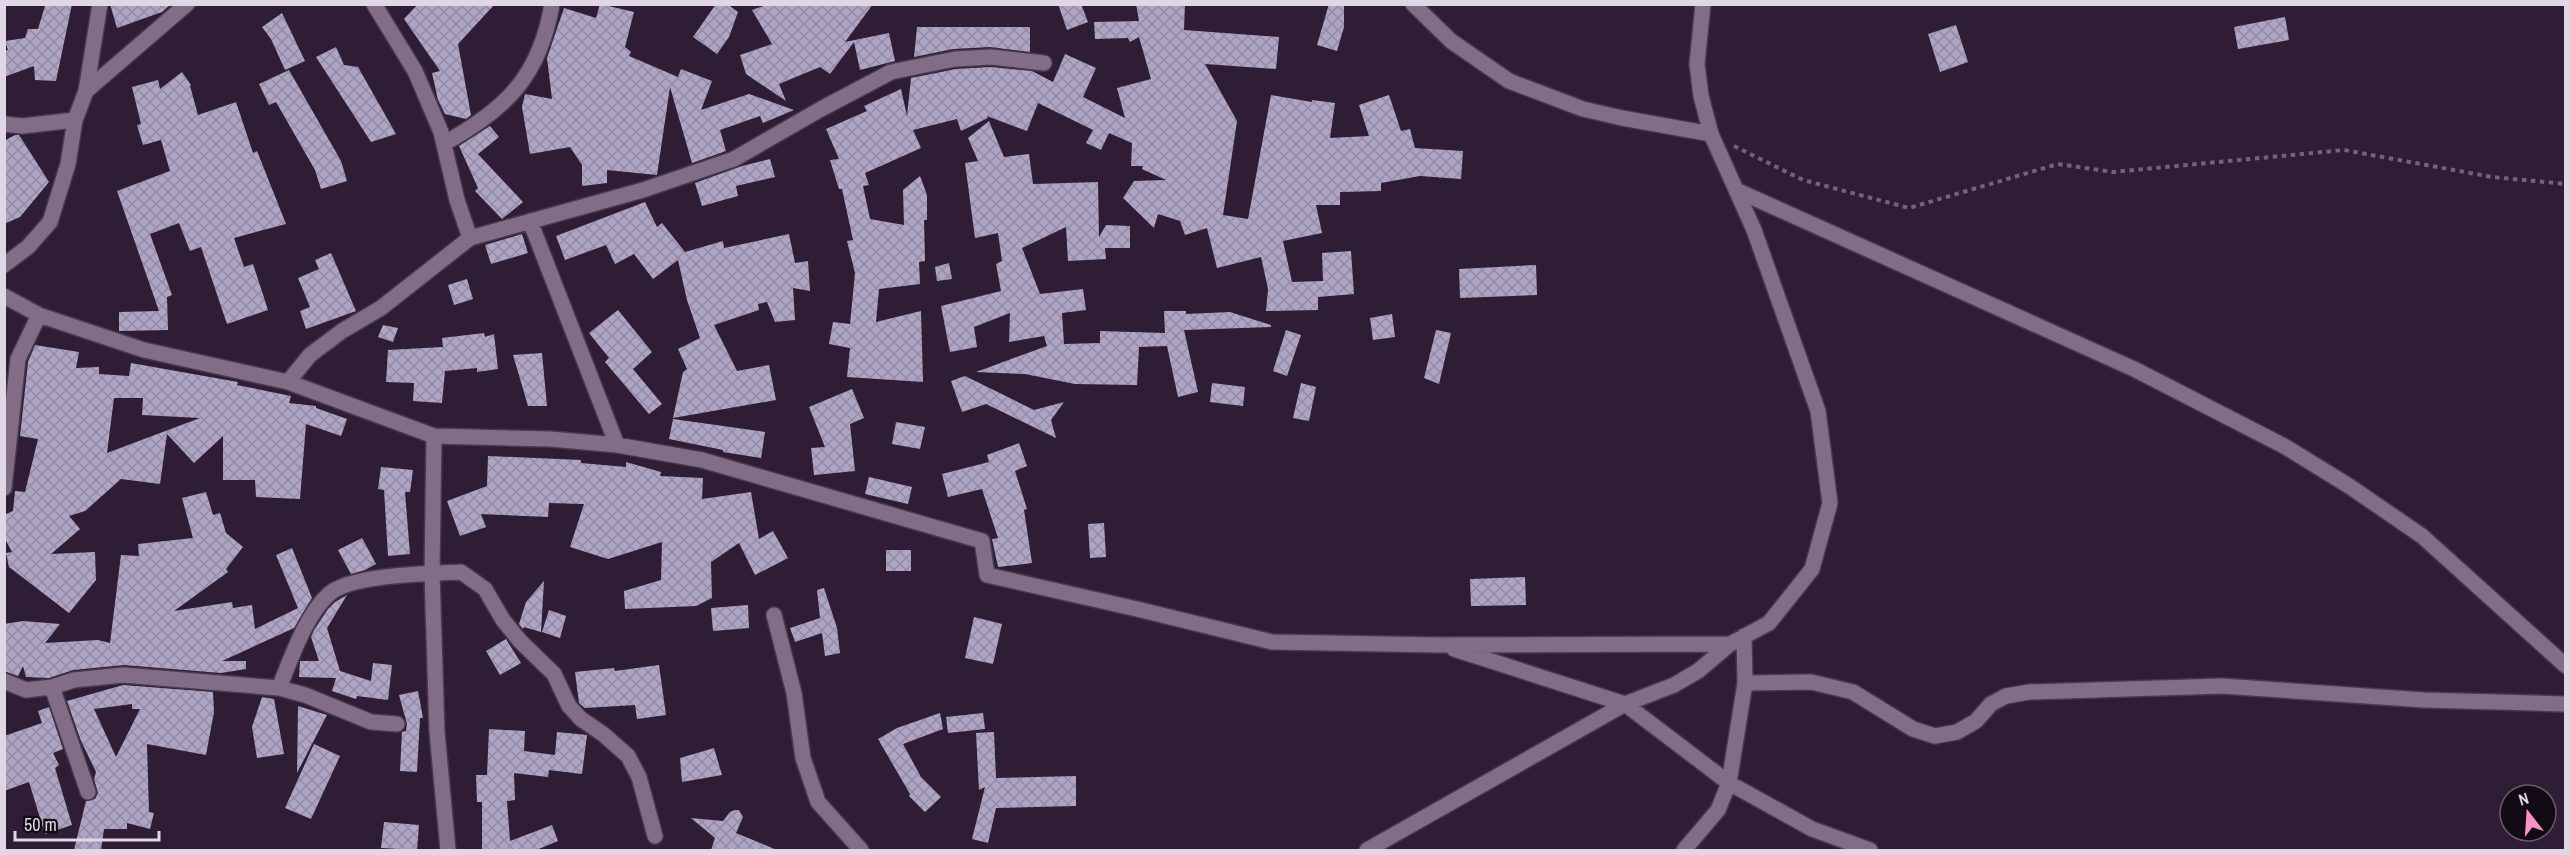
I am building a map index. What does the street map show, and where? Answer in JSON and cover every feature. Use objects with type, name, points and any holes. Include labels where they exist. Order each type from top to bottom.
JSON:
[{"type":"street","points":[[4,265],[28,247],[50,222],[68,164],[75,120],[86,91],[100,4]]},
{"type":"street","points":[[86,91],[187,4]]},
{"type":"street","points":[[374,4],[415,71],[445,143],[457,200],[470,238]]},
{"type":"street","points":[[445,143],[481,122],[522,86],[548,30],[552,4]]},
{"type":"street","points":[[1413,4],[1451,41],[1509,81],[1583,109],[1711,134]]},
{"type":"street","points":[[1367,850],[1625,705],[1674,686],[1698,671],[1730,644],[1769,623],[1812,569],[1830,503],[1818,411],[1754,230],[1711,134],[1701,96],[1697,64],[1703,4]]},
{"type":"street","points":[[288,382],[310,355],[342,331],[381,308],[470,238],[643,190],[734,159],[891,72],[956,59],[990,57],[1044,63]]},
{"type":"street","points":[[4,124],[22,126],[75,120]]},
{"type":"street","points":[[1736,190],[2134,369],[2284,446],[2349,486],[2422,536],[2565,666]]},
{"type":"street","points":[[530,221],[617,445]]},
{"type":"street","points":[[4,296],[39,315],[144,350],[288,382],[434,436],[550,439],[617,445],[702,460],[982,541],[987,575],[1272,642],[1440,645],[1730,644]]},
{"type":"street","points":[[4,488],[18,360],[39,315]]},
{"type":"street","points":[[434,436],[432,574],[437,732],[448,850]]},
{"type":"street","points":[[279,688],[294,649],[320,604],[331,592],[375,578],[461,572],[485,589],[503,620],[520,641],[554,674],[569,706],[581,719],[603,734],[628,756],[639,777],[655,836]]},
{"type":"street","points":[[774,615],[794,693],[803,758],[818,802],[861,850]]},
{"type":"street","points":[[1684,850],[1718,810],[1729,783],[1744,682],[1744,636]]},
{"type":"street","points":[[1440,645],[1625,705],[1729,783],[1812,829],[1870,850]]},
{"type":"street","points":[[4,681],[26,690],[52,687],[74,680],[123,675],[279,688],[305,695],[371,722],[397,724]]},
{"type":"street","points":[[1744,682],[1811,682],[1853,692],[1913,729],[1935,736],[1957,732],[1976,722],[1991,704],[2006,696],[2029,692],[2222,686],[2424,700],[2565,704]]},
{"type":"street","points":[[52,687],[88,792]]},
{"type":"path","points":[[1711,134],[1803,180],[1909,208],[2058,164],[2113,172],[2344,150],[2492,177],[2565,184]]},
{"type":"building","points":[[72,4],[56,81],[35,80],[34,66],[4,77],[4,51],[8,50],[5,41],[25,38],[28,29],[38,29],[45,6]]},
{"type":"building","points":[[110,4],[171,4],[162,12],[117,28]]},
{"type":"building","points":[[418,4],[495,4],[458,44],[471,115],[466,119],[445,114],[438,100],[432,73],[440,71],[404,19]]},
{"type":"building","points":[[600,4],[634,12],[625,47],[631,52],[629,56],[678,77],[681,69],[712,81],[701,110],[749,94],[794,110],[763,123],[760,116],[720,130],[726,151],[692,163],[670,87],[657,175],[607,170],[607,183],[582,186],[582,165],[570,147],[530,154],[522,107],[525,94],[552,99],[547,58],[564,8],[596,18]]},
{"type":"building","points":[[716,4],[727,4],[738,12],[729,37],[717,54],[693,37]]},
{"type":"building","points":[[769,4],[873,4],[845,42],[889,33],[895,61],[860,70],[854,42],[830,74],[820,67],[779,84],[786,101],[746,74],[740,55],[772,44],[752,10]]},
{"type":"building","points":[[1058,4],[1081,4],[1088,22],[1067,30]]},
{"type":"building","points":[[1136,4],[1185,4],[1184,30],[1279,37],[1276,69],[1205,64],[1237,121],[1223,215],[1248,219],[1271,95],[1312,102],[1312,100],[1335,103],[1330,138],[1369,136],[1359,105],[1389,95],[1401,131],[1410,129],[1415,148],[1463,151],[1461,179],[1420,176],[1381,183],[1381,191],[1340,192],[1340,205],[1316,205],[1322,233],[1283,241],[1292,282],[1323,281],[1322,253],[1351,251],[1354,294],[1318,297],[1318,310],[1266,311],[1268,289],[1261,257],[1217,268],[1207,228],[1185,235],[1180,221],[1158,214],[1154,228],[1123,198],[1134,181],[1166,180],[1142,169],[1143,166],[1131,166],[1132,143],[1109,133],[1101,150],[1086,143],[1093,130],[1038,103],[1027,131],[987,116],[988,118],[961,131],[957,119],[913,130],[921,148],[865,173],[869,185],[863,186],[870,219],[904,225],[903,190],[920,176],[927,195],[927,220],[924,220],[925,261],[919,262],[920,284],[879,289],[876,322],[921,311],[923,382],[847,377],[850,348],[829,344],[833,322],[850,324],[855,273],[847,241],[853,240],[842,189],[839,189],[830,160],[839,159],[826,129],[867,111],[864,106],[901,89],[907,116],[911,78],[956,69],[991,67],[1032,71],[1053,82],[1065,54],[1096,68],[1083,97],[1125,118],[1117,88],[1151,79],[1139,37],[1130,42],[1128,38],[1095,39],[1094,22],[1139,21]]},
{"type":"building","points":[[1329,4],[1344,4],[1344,27],[1337,51],[1317,45]]},
{"type":"building","points":[[282,13],[305,61],[285,70],[271,39],[262,27]]},
{"type":"building","points":[[2285,17],[2289,40],[2238,49],[2234,27]]},
{"type":"building","points":[[1956,25],[1968,62],[1940,72],[1928,34]]},
{"type":"building","points":[[917,27],[1030,27],[1030,52],[990,47],[953,49],[914,57]]},
{"type":"building","points":[[336,47],[344,65],[358,67],[396,134],[371,142],[316,57]]},
{"type":"building","points":[[289,70],[341,161],[347,181],[321,189],[315,170],[276,102],[269,105],[259,84]]},
{"type":"building","points":[[182,72],[191,85],[198,115],[236,102],[253,153],[257,151],[286,224],[234,238],[244,267],[253,264],[268,310],[227,324],[201,247],[190,251],[179,223],[150,234],[172,295],[167,297],[168,330],[119,331],[119,312],[159,311],[117,191],[170,171],[161,140],[143,145],[137,125],[141,124],[132,87],[158,80],[160,89]]},
{"type":"building","points":[[989,121],[1004,157],[1029,154],[1033,184],[1098,182],[1099,237],[1106,225],[1130,226],[1130,248],[1105,248],[1106,259],[1068,261],[1066,227],[1022,248],[1040,294],[1083,289],[1086,310],[1062,313],[1064,344],[1100,343],[1100,331],[1165,333],[1164,311],[1186,311],[1186,314],[1230,312],[1271,325],[1271,327],[1184,330],[1198,392],[1178,397],[1167,346],[1139,347],[1137,385],[1075,384],[1025,374],[976,372],[1047,346],[1044,336],[1009,342],[1010,313],[974,327],[977,347],[950,352],[941,306],[1001,291],[996,264],[1002,261],[998,233],[975,238],[965,163],[978,161],[968,138]]},
{"type":"building","points":[[490,126],[499,137],[478,154],[523,202],[502,219],[475,191],[478,188],[459,146]]},
{"type":"building","points":[[19,135],[49,182],[20,217],[4,224],[4,141]]},
{"type":"building","points":[[770,159],[775,177],[736,186],[738,196],[702,206],[695,183],[742,166]]},
{"type":"building","points":[[645,202],[657,227],[662,223],[685,252],[723,241],[724,248],[789,234],[795,263],[808,261],[810,291],[793,288],[795,320],[775,322],[767,302],[758,304],[759,310],[714,325],[737,371],[769,365],[776,400],[673,418],[683,372],[687,369],[678,349],[700,338],[687,300],[678,260],[653,279],[634,254],[615,264],[606,245],[565,260],[556,236]]},
{"type":"building","points":[[522,234],[528,253],[491,264],[485,245]]},
{"type":"building","points":[[331,253],[356,311],[306,329],[300,311],[310,307],[298,278],[319,269],[315,260]]},
{"type":"building","points":[[949,263],[952,279],[937,281],[935,267]]},
{"type":"building","points":[[1536,265],[1537,295],[1460,298],[1459,269]]},
{"type":"building","points":[[467,279],[473,299],[454,305],[448,285]]},
{"type":"building","points":[[618,310],[652,352],[633,369],[662,404],[649,414],[605,362],[609,358],[589,333]]},
{"type":"building","points":[[1392,314],[1395,337],[1373,340],[1370,318]]},
{"type":"building","points":[[383,325],[398,328],[393,342],[378,337]]},
{"type":"building","points":[[1286,330],[1301,335],[1287,376],[1273,371]]},
{"type":"building","points":[[1436,330],[1451,333],[1439,384],[1424,378]]},
{"type":"building","points":[[484,333],[485,337],[494,334],[498,369],[477,372],[477,368],[445,371],[442,403],[413,401],[414,383],[386,382],[388,350],[443,347],[442,338]]},
{"type":"building","points":[[35,345],[79,352],[76,368],[99,367],[99,374],[129,376],[131,363],[238,382],[237,385],[291,396],[289,403],[316,406],[316,408],[347,419],[341,436],[306,424],[300,499],[256,497],[255,480],[223,480],[223,436],[194,463],[167,434],[160,484],[121,479],[85,511],[69,516],[80,529],[51,554],[95,552],[96,580],[69,613],[9,567],[6,553],[12,552],[4,537],[4,515],[13,511],[15,491],[25,492],[38,439],[20,436],[28,362]],"holes":[[[114,398],[143,398],[142,415],[200,418],[107,453]]]},
{"type":"building","points":[[542,353],[547,406],[528,406],[513,355]]},
{"type":"building","points":[[965,376],[1034,410],[1064,402],[1051,420],[1056,438],[986,404],[962,412],[951,381]]},
{"type":"building","points":[[1212,383],[1245,387],[1243,406],[1210,402]]},
{"type":"building","points":[[1301,383],[1316,387],[1309,421],[1293,418]]},
{"type":"building","points":[[852,389],[864,418],[850,424],[855,471],[814,475],[811,448],[825,447],[809,407]]},
{"type":"building","points":[[673,419],[765,432],[761,458],[723,452],[723,450],[669,439]]},
{"type":"building","points":[[896,422],[925,427],[920,449],[892,444]]},
{"type":"building","points":[[1019,443],[1027,466],[1015,471],[1027,509],[1024,510],[1032,563],[998,567],[992,539],[998,538],[982,489],[948,497],[942,474],[989,462],[987,455]]},
{"type":"building","points":[[488,456],[581,460],[581,463],[626,467],[626,462],[661,472],[660,476],[703,478],[702,499],[751,492],[759,539],[773,531],[788,558],[755,575],[739,543],[711,562],[712,598],[696,606],[625,609],[624,591],[661,580],[662,542],[608,559],[570,547],[584,504],[549,503],[548,517],[481,514],[486,527],[460,536],[447,501],[487,486]]},
{"type":"building","points":[[381,467],[413,470],[410,492],[405,492],[410,554],[388,556],[384,490],[378,489]]},
{"type":"building","points":[[869,477],[912,487],[908,504],[865,494]]},
{"type":"building","points":[[206,492],[213,515],[220,513],[226,533],[243,547],[226,569],[228,572],[174,611],[232,602],[233,608],[252,605],[255,629],[298,608],[276,555],[292,548],[312,598],[294,628],[222,661],[246,661],[246,669],[221,673],[124,665],[73,670],[49,678],[26,677],[23,666],[18,676],[4,671],[4,624],[23,621],[60,624],[45,643],[98,640],[110,643],[121,555],[139,556],[138,544],[193,538],[182,498]]},
{"type":"building","points":[[1104,523],[1106,557],[1090,558],[1088,524]]},
{"type":"building","points":[[362,538],[376,564],[351,574],[338,550]]},
{"type":"building","points":[[886,550],[911,550],[911,571],[886,571]]},
{"type":"building","points":[[1525,577],[1526,605],[1471,606],[1470,579]]},
{"type":"building","points":[[544,581],[541,632],[524,627],[523,629],[519,624],[526,602]]},
{"type":"building","points":[[824,588],[837,628],[840,653],[825,656],[822,633],[795,642],[790,628],[820,618],[817,590]]},
{"type":"building","points":[[347,595],[327,628],[340,671],[371,681],[373,663],[392,665],[388,700],[357,696],[356,699],[332,691],[336,678],[299,677],[300,661],[319,661],[311,637],[314,630],[328,609]]},
{"type":"building","points":[[748,605],[749,628],[713,631],[711,608]]},
{"type":"building","points":[[549,610],[566,616],[560,638],[542,632]]},
{"type":"building","points":[[974,617],[1002,624],[993,664],[965,658]]},
{"type":"building","points":[[506,639],[521,663],[500,675],[486,651]]},
{"type":"building","points":[[659,665],[666,715],[637,719],[635,705],[585,708],[579,703],[575,672],[614,668],[615,671]]},
{"type":"building","points":[[123,685],[213,692],[214,712],[206,755],[147,744],[149,812],[154,813],[150,829],[127,823],[127,829],[104,829],[101,850],[74,850],[86,801],[95,799],[98,793],[94,779],[96,772],[81,741],[67,701]],"holes":[[[132,704],[132,709],[140,709],[116,757],[94,709]]]},
{"type":"building","points":[[418,691],[423,718],[420,718],[417,772],[400,771],[402,732],[406,731],[407,724],[399,695]]},
{"type":"building","points":[[262,697],[274,699],[284,754],[257,758],[252,727]]},
{"type":"building","points":[[298,706],[327,715],[297,773]]},
{"type":"building","points":[[49,707],[63,749],[53,753],[59,765],[55,768],[72,825],[45,834],[29,782],[4,791],[4,736],[42,723],[38,711]]},
{"type":"building","points":[[940,713],[943,729],[903,744],[921,777],[941,797],[925,812],[909,796],[910,794],[878,739],[897,728]]},
{"type":"building","points":[[983,713],[985,729],[948,733],[946,717]]},
{"type":"building","points":[[489,729],[525,731],[524,751],[555,755],[557,732],[587,735],[582,774],[549,770],[548,777],[514,773],[515,800],[507,801],[510,841],[552,825],[558,841],[536,850],[482,850],[482,802],[477,802],[476,775],[487,775]]},
{"type":"building","points":[[994,732],[996,778],[1076,776],[1076,806],[996,808],[988,843],[972,839],[985,787],[979,790],[976,733]]},
{"type":"building","points":[[314,744],[340,756],[311,819],[285,808]]},
{"type":"building","points":[[714,748],[722,775],[682,782],[680,758]]},
{"type":"building","points":[[739,810],[743,817],[736,833],[777,850],[711,850],[715,838],[691,818],[723,821],[730,812]]},
{"type":"building","points":[[384,822],[419,825],[417,850],[381,848]]}]
